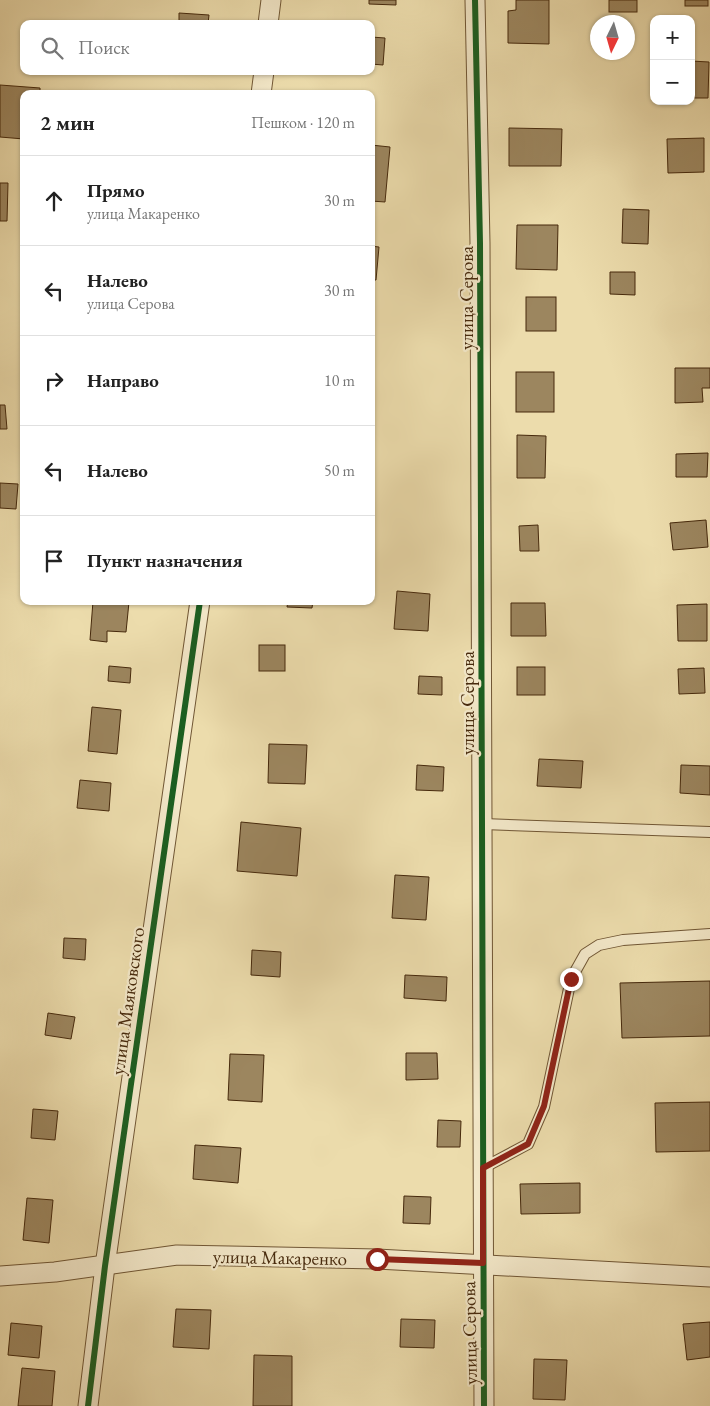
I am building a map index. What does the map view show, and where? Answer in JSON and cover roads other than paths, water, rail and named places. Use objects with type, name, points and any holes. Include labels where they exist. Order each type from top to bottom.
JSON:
[{"type":"street","points":[[268,20],[271,0]]},
{"type":"street","name":"улица Серова","points":[[475,0],[480,252],[484,1406]]},
{"type":"street","points":[[262,90],[263,75]]},
{"type":"street","name":"улица Маяковского","points":[[88,1406],[105,1266],[199,605]]},
{"type":"street","name":"улица Макаренко","points":[[0,1276],[105,1266],[177,1255],[483,1263],[710,1277]]},
{"type":"lane","points":[[483,824],[710,832]]},
{"type":"lane","points":[[483,1168],[528,1144],[546,1098],[571,979],[585,954],[599,945],[623,940],[710,934]]}]
